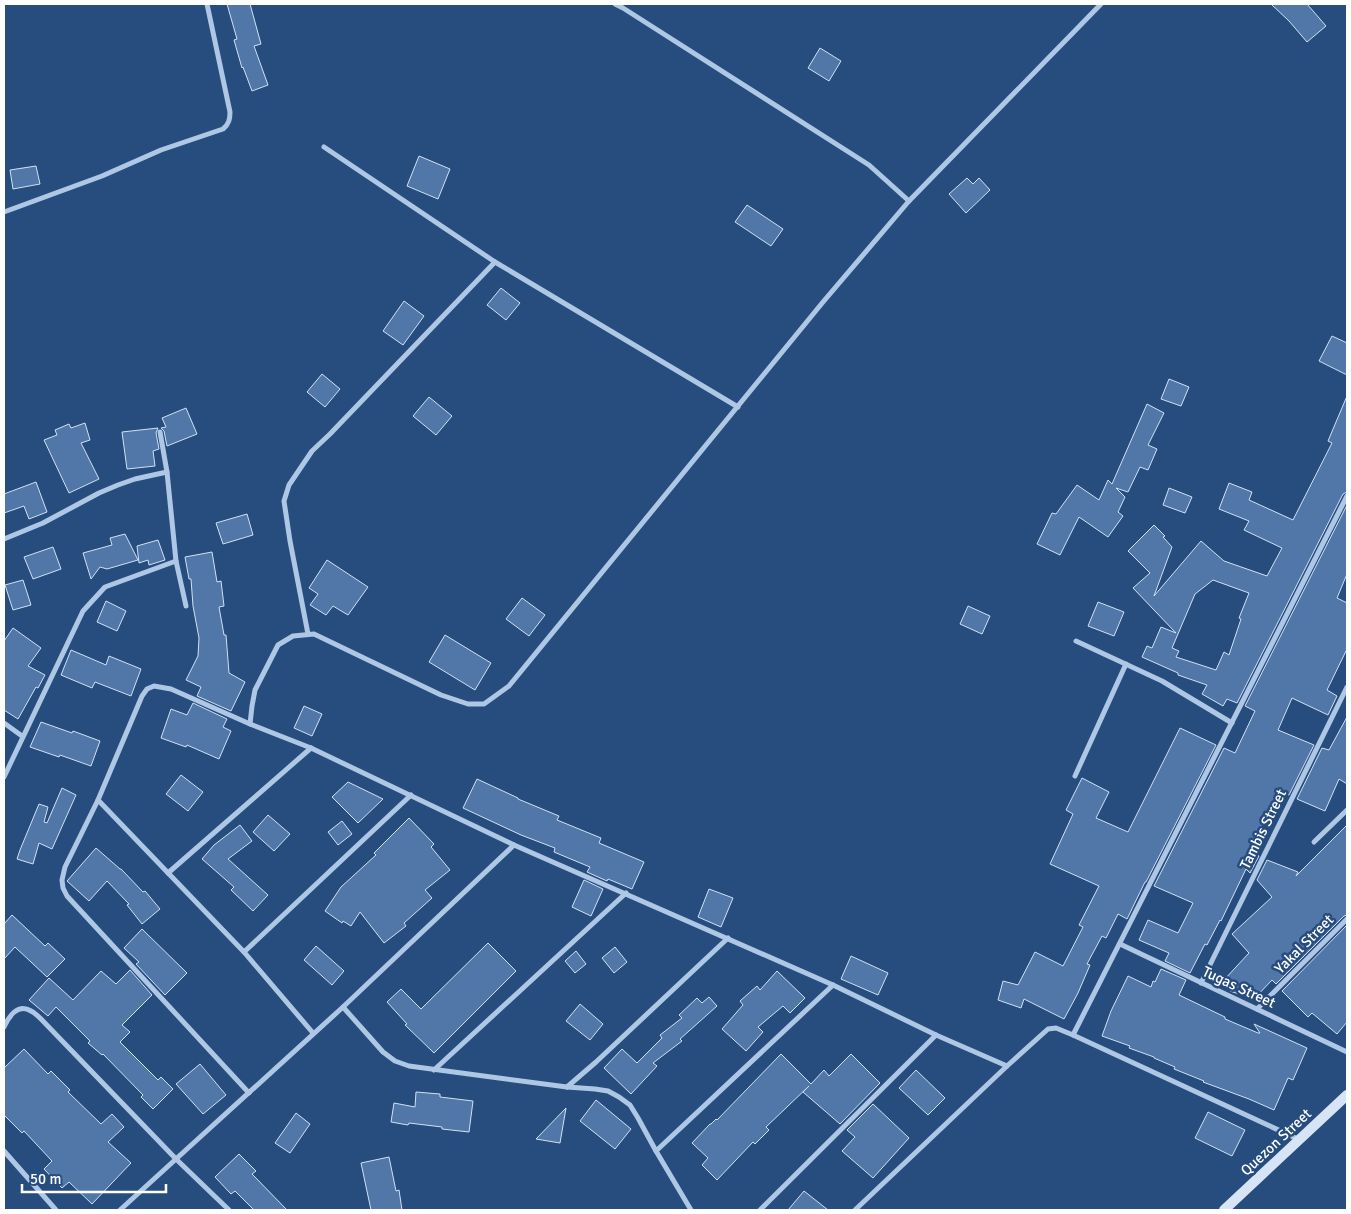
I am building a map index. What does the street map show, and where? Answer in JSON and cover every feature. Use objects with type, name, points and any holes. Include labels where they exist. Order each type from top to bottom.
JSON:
[{"type":"street","points":[[4,212],[102,176],[161,150],[226,126],[230,112],[207,4]]},
{"type":"street","points":[[615,4],[869,165],[909,202]]},
{"type":"street","points":[[250,724],[255,690],[278,646],[293,636],[314,634],[441,695],[468,704],[484,704],[509,686],[823,302],[909,202],[1100,4]]},
{"type":"street","points":[[324,147],[494,262],[738,407]]},
{"type":"street","points":[[308,634],[284,501],[289,485],[312,451],[494,262]]},
{"type":"street","points":[[160,432],[168,472],[176,560],[186,606]]},
{"type":"street","points":[[4,539],[43,523],[99,493],[135,478],[168,472]]},
{"type":"street","points":[[1073,1035],[1347,496]]},
{"type":"street","points":[[4,777],[83,611],[105,587],[176,560]]},
{"type":"street","points":[[1076,641],[1162,681],[1232,722]]},
{"type":"street","points":[[1075,776],[1126,664]]},
{"type":"street","points":[[249,1093],[67,896],[63,888],[62,880],[65,867],[98,800],[142,696],[147,689],[154,686],[171,689],[310,748],[514,844],[833,985],[936,1035],[1007,1066]]},
{"type":"street","name":"Tambis Street","points":[[1201,983],[1347,687]]},
{"type":"street","points":[[4,723],[22,736]]},
{"type":"street","points":[[168,873],[310,748]]},
{"type":"street","points":[[244,952],[411,795]]},
{"type":"street","points":[[98,800],[244,952],[313,1033]]},
{"type":"street","points":[[1314,842],[1347,810]]},
{"type":"street","points":[[120,1210],[342,1007],[514,844]]},
{"type":"street","points":[[434,1070],[626,893]]},
{"type":"street","name":"Yakal Street","points":[[1257,1009],[1347,919]]},
{"type":"street","points":[[566,1086],[596,1062],[728,938]]},
{"type":"street","name":"Tugas Street","points":[[1120,944],[1347,1052]]},
{"type":"street","points":[[656,1151],[833,985]]},
{"type":"street","points":[[342,1007],[383,1052],[395,1061],[409,1066],[595,1089],[608,1091],[620,1096],[630,1105],[691,1210]]},
{"type":"street","points":[[4,1027],[14,1012],[22,1008],[30,1010],[41,1019],[176,1159],[229,1210]]},
{"type":"street","points":[[855,1210],[1048,1029],[1056,1028],[1073,1035],[1300,1140]]},
{"type":"street","points":[[760,1210],[936,1035]]},
{"type":"street","name":"Quezon Street","points":[[1224,1210],[1300,1140],[1343,1104],[1347,1095]]},
{"type":"street","points":[[4,1151],[56,1210]]},
{"type":"building","points":[[227,4],[250,4],[261,44],[254,46],[268,85],[252,91],[242,68],[234,40],[237,39]]},
{"type":"building","points":[[1271,4],[1307,4],[1326,26],[1307,42]]},
{"type":"building","points":[[820,48],[841,61],[829,81],[808,68]]},
{"type":"building","points":[[419,156],[450,169],[438,199],[407,186]]},
{"type":"building","points":[[36,166],[40,184],[13,189],[10,170]]},
{"type":"building","points":[[967,178],[973,184],[979,178],[990,190],[966,213],[949,194]]},
{"type":"building","points":[[747,205],[783,229],[771,246],[735,222]]},
{"type":"building","points":[[501,288],[520,303],[506,320],[487,305]]},
{"type":"building","points":[[404,301],[424,316],[403,345],[383,331]]},
{"type":"building","points":[[1332,336],[1347,343],[1347,375],[1319,361]]},
{"type":"building","points":[[322,374],[340,389],[325,407],[307,392]]},
{"type":"building","points":[[1169,379],[1189,387],[1181,406],[1161,399]]},
{"type":"building","points":[[1347,396],[1347,492],[1343,494],[1237,703],[1227,699],[1223,706],[1202,694],[1207,685],[1178,675],[1178,673],[1142,657],[1147,646],[1152,648],[1161,627],[1176,633],[1133,588],[1150,573],[1128,551],[1154,525],[1165,536],[1163,537],[1172,547],[1154,596],[1201,541],[1224,561],[1267,576],[1282,548],[1244,530],[1249,521],[1219,509],[1229,483],[1252,492],[1249,500],[1293,520],[1332,443],[1328,441]],"holes":[[[1213,580],[1249,593],[1239,618],[1241,619],[1229,655],[1224,652],[1216,670],[1176,657],[1179,651],[1172,648],[1195,594]]]},
{"type":"building","points":[[429,397],[452,416],[436,435],[413,416]]},
{"type":"building","points":[[1147,404],[1164,413],[1148,445],[1157,449],[1148,470],[1140,467],[1128,492],[1116,488],[1125,497],[1118,512],[1123,516],[1108,537],[1079,517],[1060,555],[1037,544],[1052,513],[1056,514],[1077,485],[1099,500],[1108,480],[1112,484]]},
{"type":"building","points":[[186,408],[197,434],[167,446],[164,431],[161,428],[166,427],[162,418]]},
{"type":"building","points":[[85,423],[90,440],[81,443],[99,479],[69,493],[44,440],[57,435],[55,430],[69,424],[71,428]]},
{"type":"building","points":[[158,428],[156,433],[159,449],[153,451],[155,466],[127,469],[122,432]]},
{"type":"building","points":[[36,482],[47,512],[29,519],[24,506],[4,513],[4,494]]},
{"type":"building","points":[[1169,488],[1192,497],[1185,513],[1163,505]]},
{"type":"building","points":[[1347,505],[1347,574],[1337,598],[1347,603],[1347,649],[1327,690],[1337,696],[1328,715],[1292,698],[1278,730],[1314,745],[1289,795],[1283,793],[1275,812],[1269,810],[1254,840],[1257,842],[1252,854],[1259,856],[1250,873],[1246,869],[1221,921],[1207,945],[1205,944],[1190,973],[1165,961],[1169,953],[1139,940],[1148,920],[1178,933],[1193,903],[1154,886],[1224,748],[1235,753],[1255,711],[1245,706]]},
{"type":"building","points":[[247,514],[253,535],[223,544],[216,523]]},
{"type":"building","points":[[125,534],[138,560],[107,569],[100,567],[91,579],[83,553],[112,545],[110,538]]},
{"type":"building","points":[[158,540],[165,560],[149,565],[148,560],[139,563],[137,546]]},
{"type":"building","points":[[53,547],[61,569],[33,579],[24,557]]},
{"type":"building","points":[[212,552],[217,582],[221,581],[224,606],[219,607],[224,635],[226,635],[229,673],[245,682],[231,711],[197,696],[201,687],[186,680],[198,656],[199,638],[193,606],[191,579],[189,579],[185,557]]},
{"type":"building","points":[[327,560],[368,587],[348,615],[333,606],[326,615],[310,605],[318,594],[309,588]]},
{"type":"building","points":[[23,580],[31,605],[13,610],[5,585]]},
{"type":"building","points":[[522,598],[545,615],[529,636],[506,619]]},
{"type":"building","points":[[106,601],[126,611],[117,631],[97,622]]},
{"type":"building","points":[[1098,602],[1124,612],[1114,636],[1088,626]]},
{"type":"building","points":[[968,606],[990,616],[982,634],[960,624]]},
{"type":"building","points":[[13,628],[41,648],[28,666],[45,675],[18,719],[4,710],[4,641]]},
{"type":"building","points":[[445,635],[491,663],[475,690],[429,662]]},
{"type":"building","points":[[71,650],[106,665],[109,656],[141,669],[131,696],[95,682],[92,688],[61,675]]},
{"type":"building","points":[[193,703],[227,719],[223,727],[231,731],[219,759],[187,745],[186,747],[161,738],[171,709],[187,715]]},
{"type":"building","points":[[304,706],[322,714],[312,736],[294,728]]},
{"type":"building","points":[[1347,717],[1347,784],[1339,779],[1325,811],[1297,799],[1322,748],[1329,750]]},
{"type":"building","points":[[41,722],[100,741],[91,766],[30,747]]},
{"type":"building","points":[[1180,728],[1216,745],[1127,919],[1118,914],[1106,938],[1102,936],[1087,964],[1090,965],[1064,1019],[1024,999],[1021,1008],[998,1000],[1003,981],[1018,985],[1035,952],[1063,966],[1083,927],[1079,925],[1099,886],[1050,864],[1073,814],[1066,810],[1082,778],[1109,792],[1096,818],[1128,832]]},
{"type":"building","points":[[181,775],[203,792],[188,811],[166,794]]},
{"type":"building","points":[[477,779],[559,816],[557,820],[601,838],[599,843],[644,862],[632,889],[587,872],[590,867],[554,852],[555,848],[521,835],[463,808]]},
{"type":"building","points":[[348,782],[383,799],[358,823],[332,797]]},
{"type":"building","points":[[62,788],[76,795],[52,849],[39,843],[33,864],[17,859],[39,804],[48,807],[44,822],[47,823]]},
{"type":"building","points":[[268,815],[290,834],[274,851],[253,832]]},
{"type":"building","points":[[409,818],[434,844],[431,847],[450,870],[425,890],[432,898],[404,923],[406,926],[384,943],[360,912],[351,926],[343,921],[342,923],[325,911],[341,887],[376,855],[374,853]]},
{"type":"building","points":[[342,821],[352,834],[338,845],[328,832]]},
{"type":"building","points":[[240,825],[252,841],[228,859],[268,895],[253,911],[231,890],[234,887],[202,859],[214,845]]},
{"type":"building","points":[[1347,825],[1347,915],[1276,984],[1272,980],[1254,999],[1230,991],[1223,981],[1249,953],[1232,934],[1272,897],[1257,880],[1267,860],[1298,872],[1296,876]]},
{"type":"building","points":[[96,848],[121,869],[143,892],[145,891],[160,909],[142,924],[127,905],[129,904],[107,881],[89,901],[67,881]]},
{"type":"building","points":[[584,880],[603,889],[591,916],[572,907]]},
{"type":"building","points":[[709,889],[733,898],[721,927],[698,917]]},
{"type":"building","points":[[12,915],[45,946],[48,943],[65,959],[47,977],[15,947],[4,959],[4,924]]},
{"type":"building","points":[[1347,925],[1347,1022],[1337,1034],[1312,1013],[1308,1017],[1282,991]]},
{"type":"building","points":[[142,929],[187,973],[165,995],[136,964],[139,962],[124,948]]},
{"type":"building","points":[[488,943],[516,971],[434,1053],[405,1025],[407,1024],[387,1002],[401,989],[421,1009]]},
{"type":"building","points":[[316,946],[344,971],[332,985],[304,960]]},
{"type":"building","points":[[615,947],[627,962],[614,973],[602,958]]},
{"type":"building","points":[[576,951],[586,964],[575,973],[565,961]]},
{"type":"building","points":[[851,956],[888,973],[878,995],[841,979]]},
{"type":"building","points":[[1161,969],[1186,980],[1179,995],[1225,1017],[1225,1019],[1258,1033],[1260,1033],[1254,1024],[1307,1048],[1293,1080],[1288,1078],[1274,1110],[1203,1082],[1174,1069],[1175,1067],[1154,1057],[1129,1048],[1130,1046],[1102,1036],[1111,1011],[1128,976],[1151,987]]},
{"type":"building","points":[[130,970],[152,995],[122,1025],[130,1032],[120,1042],[158,1080],[161,1077],[173,1089],[153,1109],[141,1097],[143,1095],[103,1054],[88,1043],[90,1041],[56,1007],[48,1016],[29,1000],[49,978],[73,1000],[101,971],[116,984]]},
{"type":"building","points":[[777,971],[805,998],[790,1013],[783,1006],[758,1027],[763,1032],[746,1051],[722,1029],[743,1005],[740,1001],[757,986],[760,990]]},
{"type":"building","points":[[709,997],[717,1006],[680,1039],[682,1041],[653,1063],[657,1066],[631,1094],[604,1068],[622,1049],[637,1063],[662,1038],[660,1035],[682,1018],[679,1015],[697,998],[702,1003]]},
{"type":"building","points":[[580,1004],[603,1024],[590,1040],[566,1021]]},
{"type":"building","points":[[24,1049],[48,1074],[51,1071],[70,1090],[68,1092],[101,1124],[112,1114],[124,1127],[108,1142],[131,1163],[92,1204],[69,1182],[62,1188],[44,1169],[52,1161],[24,1131],[22,1133],[4,1115],[4,1068]]},
{"type":"building","points":[[781,1054],[811,1084],[824,1070],[829,1076],[851,1054],[880,1083],[840,1124],[803,1092],[809,1086],[766,1127],[769,1130],[755,1144],[753,1142],[717,1180],[702,1165],[708,1158],[692,1143]]},
{"type":"building","points":[[200,1064],[226,1095],[203,1114],[176,1084]]},
{"type":"building","points":[[916,1070],[945,1098],[928,1115],[899,1088]]},
{"type":"building","points":[[416,1092],[440,1094],[440,1097],[473,1101],[469,1132],[442,1129],[442,1127],[391,1122],[394,1103],[415,1107]]},
{"type":"building","points":[[596,1100],[631,1129],[615,1149],[580,1121]]},
{"type":"building","points":[[873,1104],[909,1138],[873,1178],[842,1151],[855,1137],[847,1130]]},
{"type":"building","points":[[566,1108],[560,1143],[536,1139]]},
{"type":"building","points":[[1208,1112],[1245,1130],[1232,1156],[1195,1138]]},
{"type":"building","points":[[296,1113],[310,1124],[290,1153],[275,1143]]},
{"type":"building","points":[[239,1154],[256,1171],[252,1174],[287,1210],[254,1210],[235,1191],[231,1194],[215,1177]]},
{"type":"building","points":[[389,1157],[396,1191],[399,1190],[402,1210],[371,1210],[361,1163]]},
{"type":"building","points":[[804,1191],[828,1210],[788,1210]]}]
